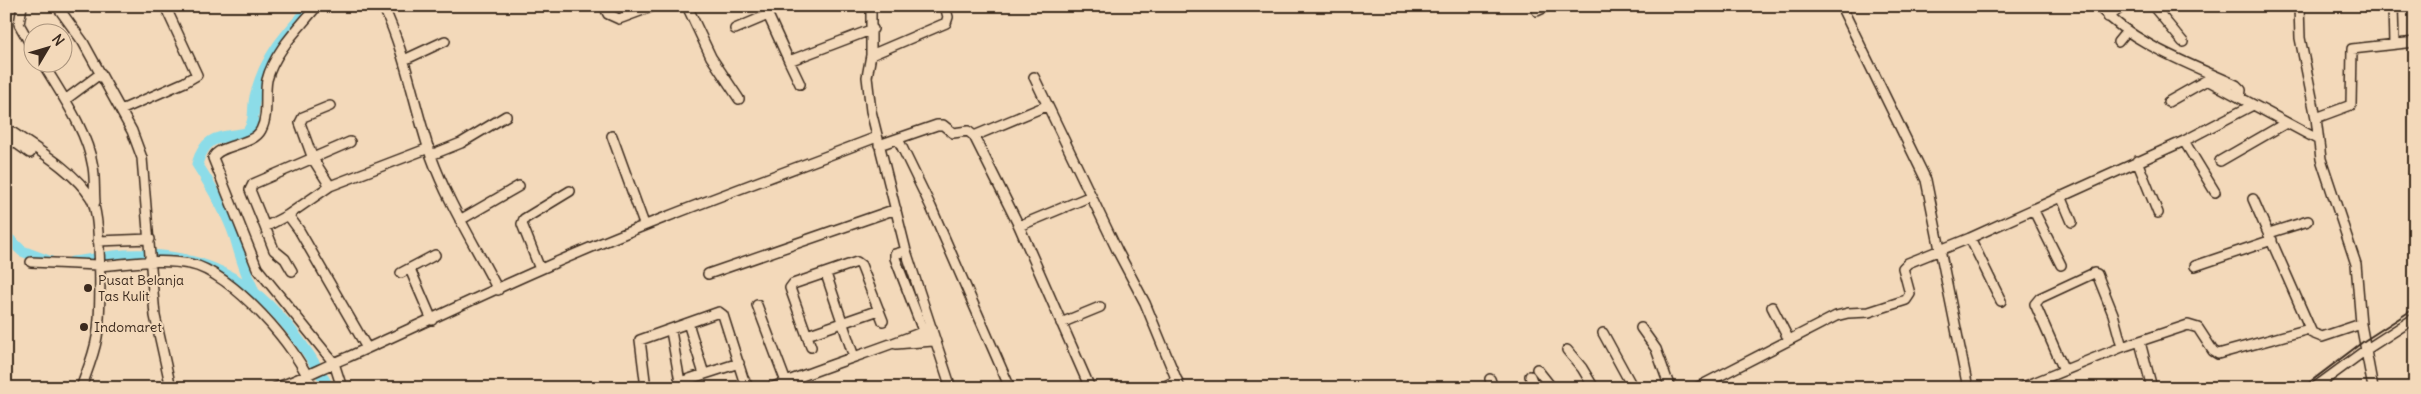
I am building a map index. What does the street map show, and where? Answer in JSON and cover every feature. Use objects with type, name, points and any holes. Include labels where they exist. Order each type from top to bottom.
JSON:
[{"type":"street","points":[[22,6],[19,24],[22,30]]},
{"type":"street","points":[[57,6],[78,33],[96,78],[121,110],[132,131],[143,161],[155,316],[171,388]]},
{"type":"street","points":[[121,110],[196,76],[196,71],[165,6]]},
{"type":"street","points":[[317,6],[284,47],[270,71],[261,130],[248,140],[218,152],[213,158],[257,268],[332,364],[342,388]]},
{"type":"street","points":[[384,6],[404,60],[430,151],[448,197],[498,290]]},
{"type":"street","points":[[604,6],[608,14],[619,20],[654,6]]},
{"type":"street","points":[[687,6],[711,57],[739,99]]},
{"type":"street","points":[[871,6],[873,29],[867,77],[868,94],[878,141],[928,330],[951,388]]},
{"type":"street","points":[[871,55],[946,23],[948,16],[945,6]]},
{"type":"street","points":[[1535,6],[1537,11],[1548,6]]},
{"type":"street","points":[[1841,6],[1924,175],[1939,251],[1956,322],[1968,388]]},
{"type":"street","points":[[2098,6],[2123,36],[2141,41],[2236,85],[2240,95]]},
{"type":"street","points":[[2108,18],[2124,6]]},
{"type":"street","points":[[2152,6],[2183,42]]},
{"type":"street","points":[[2299,6],[2300,38],[2316,121],[2322,168],[2356,264],[2361,324],[2373,388]]},
{"type":"street","points":[[2393,6],[2394,44]]},
{"type":"street","points":[[735,29],[766,11],[800,84]]},
{"type":"street","points":[[789,61],[873,29]]},
{"type":"street","points":[[404,60],[445,40]]},
{"type":"street","points":[[2316,121],[2351,106],[2352,49],[2415,42]]},
{"type":"street","points":[[48,72],[65,100],[91,157],[98,242],[99,328],[91,361],[80,388]]},
{"type":"street","points":[[1034,77],[1046,106],[1145,303],[1178,384],[1161,388]]},
{"type":"street","points":[[65,100],[96,78]]},
{"type":"street","points":[[2168,102],[2205,80],[2240,95],[2253,105],[2317,137]]},
{"type":"street","points":[[1696,388],[1836,316],[1906,300],[1910,294],[1902,271],[1904,265],[1967,240],[2184,141],[2253,105]]},
{"type":"street","points":[[330,106],[303,117],[300,122],[314,159],[330,186]]},
{"type":"street","points":[[974,136],[1046,106]]},
{"type":"street","points":[[264,227],[288,215],[330,186],[430,151],[461,143],[506,116]]},
{"type":"street","points":[[2220,161],[2286,122]]},
{"type":"street","points":[[275,388],[310,375],[540,269],[644,224],[878,141],[898,139],[943,125],[953,133],[968,131],[974,136],[1019,226],[1090,388]]},
{"type":"street","points":[[6,128],[59,170]]},
{"type":"street","points":[[6,136],[80,184],[86,191],[95,209]]},
{"type":"street","points":[[612,136],[644,224]]},
{"type":"street","points":[[898,139],[931,207],[1010,388]]},
{"type":"street","points":[[2184,141],[2215,192]]},
{"type":"street","points":[[292,271],[285,260],[274,250],[250,190],[252,186],[350,142]]},
{"type":"street","points":[[2137,162],[2158,214]]},
{"type":"street","points":[[460,220],[519,186]]},
{"type":"street","points":[[540,269],[522,224],[524,219],[570,191]]},
{"type":"street","points":[[1019,226],[1091,196]]},
{"type":"street","points":[[2061,196],[2072,222]]},
{"type":"street","points":[[2253,198],[2309,329],[2315,336],[2322,337],[2361,324]]},
{"type":"street","points":[[708,274],[896,209]]},
{"type":"street","points":[[2033,209],[2061,265]]},
{"type":"street","points":[[288,215],[300,230],[367,348]]},
{"type":"street","points":[[2194,266],[2308,221]]},
{"type":"street","points":[[1967,240],[2001,301]]},
{"type":"street","points":[[98,242],[150,241]]},
{"type":"street","points":[[400,273],[435,254]]},
{"type":"street","points":[[31,262],[98,264],[152,261],[190,264],[224,280],[254,307],[310,375],[312,388]]},
{"type":"street","points":[[812,347],[790,288],[793,284],[858,262],[884,322]]},
{"type":"street","points":[[410,269],[432,320]]},
{"type":"street","points":[[2064,370],[2035,304],[2040,298],[2094,273],[2152,388]]},
{"type":"street","points":[[826,274],[854,357]]},
{"type":"street","points":[[757,305],[786,382]]},
{"type":"street","points":[[1772,306],[1789,340]]},
{"type":"street","points":[[1061,322],[1100,307]]},
{"type":"street","points":[[807,335],[879,310]]},
{"type":"street","points":[[646,388],[638,342],[719,312],[739,362],[742,383],[749,388]]},
{"type":"street","points":[[2314,388],[2325,384],[2367,349],[2415,318]]},
{"type":"street","points":[[688,324],[704,374]]},
{"type":"street","points":[[2021,388],[2180,327],[2194,325],[2203,332],[2213,351],[2218,354],[2309,329]]},
{"type":"street","points":[[1642,328],[1656,350],[1670,388]]},
{"type":"street","points":[[671,330],[681,385],[704,374],[739,362]]},
{"type":"street","points":[[771,388],[854,357],[896,344],[928,330]]},
{"type":"street","points":[[1603,333],[1633,388]]},
{"type":"street","points":[[896,344],[932,341]]},
{"type":"street","points":[[1567,350],[1582,368],[1594,388]]},
{"type":"street","points":[[1535,388],[1533,373],[1548,387]]},
{"type":"waterway","points":[[253,289],[228,218],[197,164],[205,147],[210,142],[222,137],[247,133],[252,123],[255,98],[265,68],[286,35],[312,6]]},
{"type":"waterway","points":[[6,236],[22,251],[51,262]]},
{"type":"waterway","points":[[72,262],[125,255],[161,256],[194,262],[222,272],[248,288],[271,307],[292,331],[329,388]]},
{"type":"railway","points":[[2302,388],[2364,341],[2415,308]]},
{"type":"place","name":"Pusat Belanja Tas Kulit","points":[[88,288]]},
{"type":"place","name":"Indomaret","points":[[84,327]]}]
